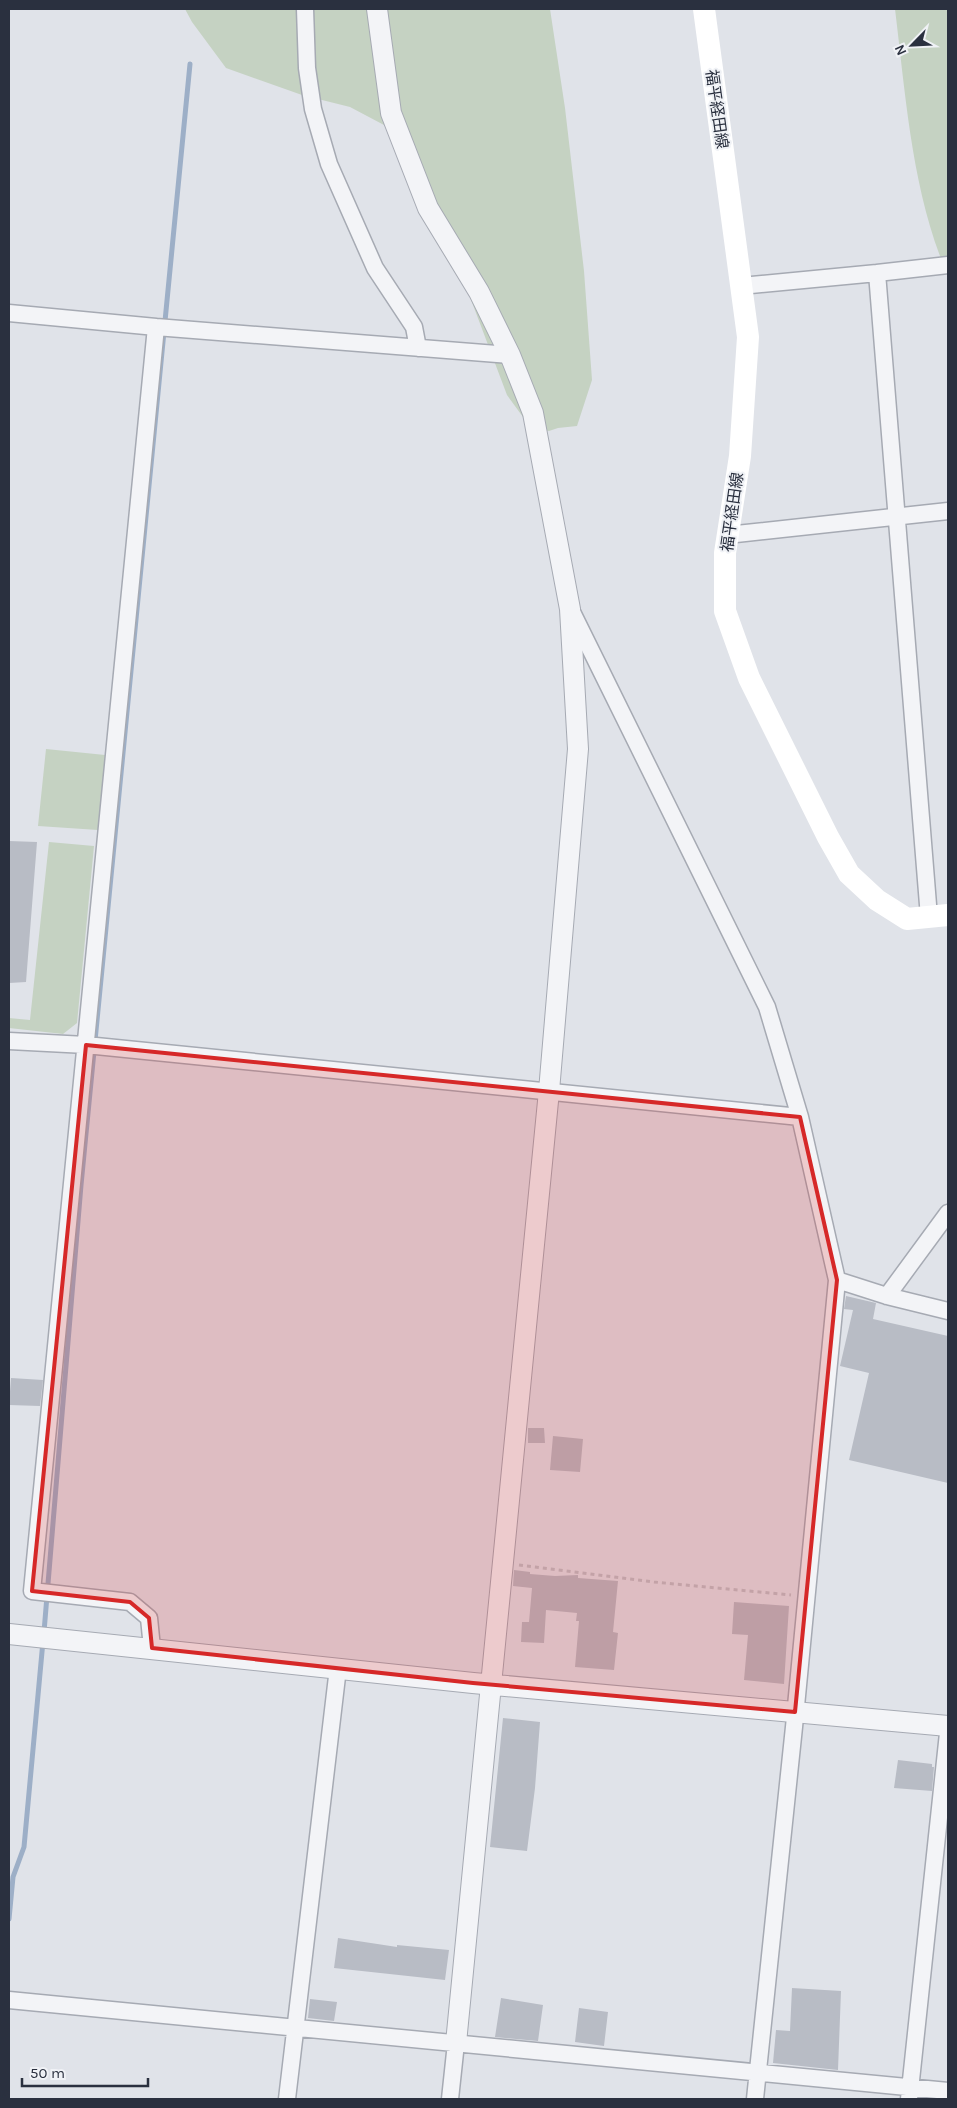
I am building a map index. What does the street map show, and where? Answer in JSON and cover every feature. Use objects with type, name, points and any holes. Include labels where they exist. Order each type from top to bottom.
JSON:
[{"type":"main road","name":"福平経田線","points":[[704,9],[748,337],[740,456],[725,553],[725,611],[749,678],[828,837],[849,874],[877,900],[907,919],[938,916]]},
{"type":"street","points":[[305,9],[309,84],[313,109],[329,164],[375,268],[414,327],[418,348]]},
{"type":"street","points":[[377,9],[391,113],[428,208],[479,292],[510,355],[533,413],[570,609],[578,749],[549,1091],[450,2099]]},
{"type":"street","points":[[741,286],[948,265]]},
{"type":"street","points":[[877,273],[898,517],[938,916]]},
{"type":"street","points":[[9,313],[156,327],[510,355]]},
{"type":"street","points":[[152,1648],[149,1618],[130,1602],[32,1591],[156,327]]},
{"type":"street","points":[[727,535],[948,511]]},
{"type":"street","points":[[570,609],[766,1007],[800,1117],[837,1280],[755,2099]]},
{"type":"street","points":[[9,1041],[86,1045],[800,1117]]},
{"type":"street","points":[[887,1296],[948,1213]]},
{"type":"street","points":[[837,1280],[887,1296],[948,1311]]},
{"type":"street","points":[[9,1634],[490,1685],[948,1726]]},
{"type":"street","points":[[287,2099],[338,1668]]},
{"type":"street","points":[[910,2093],[948,1733]]},
{"type":"street","points":[[9,2000],[456,2042],[758,2073],[910,2093],[948,2091]]},
{"type":"path","points":[[502,1563],[654,1582],[806,1597]]},
{"type":"highlighted area","points":[[86,1045],[800,1117],[837,1280],[795,1712],[473,1683],[152,1648],[149,1618],[130,1602],[32,1591]]},
{"type":"green space","points":[[185,9],[550,9],[565,108],[584,271],[592,380],[577,426],[549,431],[531,428],[507,395],[453,252],[411,151],[384,125],[350,107],[302,95],[226,68],[192,22]]},
{"type":"green space","points":[[895,9],[948,9],[948,276],[926,212],[918,179],[907,111]]},
{"type":"green space","points":[[46,749],[105,755],[98,830],[38,826]]},
{"type":"green space","points":[[49,842],[94,846],[77,1023],[63,1034],[9,1028],[9,1018],[30,1020]]},
{"type":"building","points":[[9,841],[37,842],[26,982],[9,983]]},
{"type":"building","points":[[846,1296],[876,1303],[873,1319],[948,1336],[948,1483],[849,1460],[869,1373],[840,1366],[853,1310],[844,1309]]},
{"type":"building","points":[[11,1378],[43,1380],[40,1406],[9,1405]]},
{"type":"building","points":[[528,1428],[544,1428],[545,1443],[528,1443]]},
{"type":"building","points":[[553,1436],[583,1439],[580,1472],[550,1470]]},
{"type":"building","points":[[514,1570],[530,1572],[530,1574],[578,1575],[578,1578],[618,1581],[613,1632],[618,1633],[614,1670],[575,1667],[579,1621],[576,1621],[577,1613],[546,1610],[544,1643],[521,1642],[522,1622],[529,1622],[532,1588],[513,1586]]},
{"type":"building","points":[[734,1602],[789,1606],[784,1684],[744,1680],[748,1635],[732,1634]]},
{"type":"building","points":[[503,1718],[540,1722],[535,1788],[527,1851],[490,1847]]},
{"type":"building","points":[[898,1760],[932,1764],[932,1767],[934,1767],[932,1791],[894,1788]]},
{"type":"building","points":[[338,1938],[397,1947],[397,1945],[449,1950],[445,1980],[334,1968]]},
{"type":"building","points":[[792,1988],[841,1991],[838,2070],[773,2063],[776,2030],[790,2031]]},
{"type":"building","points":[[501,1998],[543,2005],[538,2041],[495,2037]]},
{"type":"building","points":[[310,1999],[337,2002],[334,2021],[308,2018]]},
{"type":"building","points":[[579,2008],[608,2012],[604,2046],[575,2042]]},
{"type":"waterway","points":[[44,1632],[81,1185],[190,64]]},
{"type":"waterway","points":[[9,1919],[13,1877],[24,1847],[43,1641]]}]
